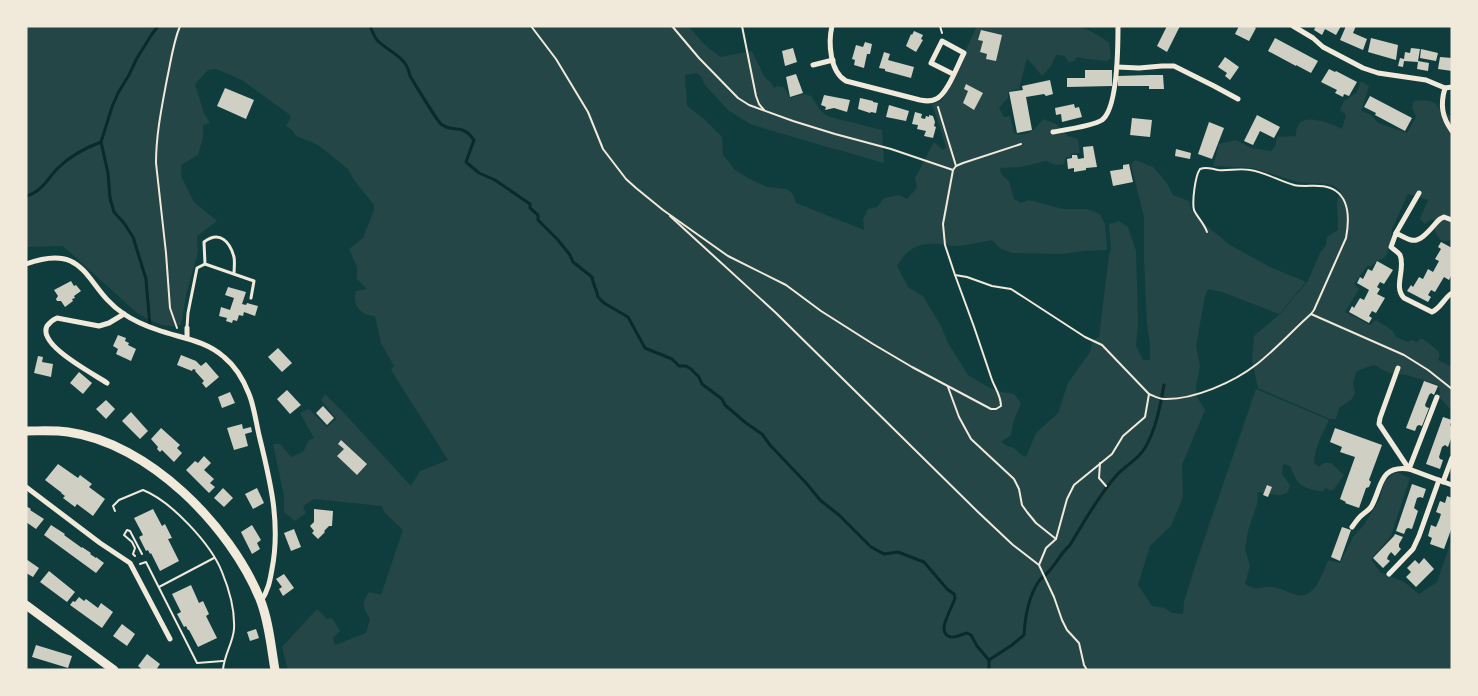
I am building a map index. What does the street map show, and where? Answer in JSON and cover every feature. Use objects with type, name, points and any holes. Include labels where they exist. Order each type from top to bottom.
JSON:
[{"type":"main road","points":[[26,432],[68,432],[96,439],[154,468],[192,501],[215,525],[243,566],[261,600],[275,670]]},
{"type":"main road","points":[[26,605],[114,670]]},
{"type":"street","points":[[832,26],[830,37],[833,60],[840,76],[846,82],[920,100],[935,100],[942,94],[953,74],[964,52],[942,41],[931,63],[953,74]]},
{"type":"street","points":[[1053,132],[1090,124],[1103,119],[1107,113],[1114,92],[1118,26]]},
{"type":"street","points":[[1293,26],[1313,38],[1323,47],[1363,68],[1378,73],[1426,80],[1445,88],[1452,87]]},
{"type":"street","points":[[813,65],[833,60]]},
{"type":"street","points":[[1117,67],[1174,66],[1238,99]]},
{"type":"street","points":[[1445,88],[1442,98],[1442,110],[1452,131]]},
{"type":"street","points":[[1419,193],[1396,233],[1391,247],[1400,256],[1400,290],[1402,295],[1432,312],[1452,293]]},
{"type":"street","points":[[1396,233],[1414,241],[1421,238],[1440,219],[1452,220]]},
{"type":"street","points":[[27,264],[53,257],[68,260],[80,268],[110,303],[124,314],[148,326],[203,344],[217,351],[233,366],[250,397],[270,482],[276,526],[276,543],[271,579],[267,591],[261,600]]},
{"type":"street","points":[[107,383],[53,346],[47,339],[46,328],[56,318],[99,326],[124,314]]},
{"type":"street","points":[[187,328],[187,338]]},
{"type":"street","points":[[1398,368],[1379,421],[1409,469]]},
{"type":"street","points":[[1409,469],[1437,397]]},
{"type":"street","points":[[1389,574],[1413,549],[1452,458]]},
{"type":"street","points":[[1352,527],[1370,508],[1381,480],[1397,469],[1409,469],[1452,485]]},
{"type":"street","points":[[26,487],[130,563],[170,639]]},
{"type":"lane","points":[[205,264],[204,242],[210,237],[220,237],[228,244],[234,259],[234,274]]},
{"type":"lane","points":[[187,328],[197,268],[205,264],[254,281],[251,298]]},
{"type":"path","points":[[180,26],[173,49],[162,106],[156,163],[170,308],[181,337]]},
{"type":"path","points":[[531,26],[556,60],[588,112],[603,149],[626,179],[663,210],[776,313],[978,512],[1039,565],[1054,597],[1066,630],[1080,643],[1084,665],[1087,670]]},
{"type":"path","points":[[672,26],[698,58],[738,98],[749,105],[835,134],[891,149],[953,170]]},
{"type":"path","points":[[742,26],[756,96],[759,104],[765,111]]},
{"type":"path","points":[[935,100],[956,166]]},
{"type":"path","points":[[663,210],[728,256],[786,285],[821,311],[873,344],[991,409],[996,409],[1001,406],[1001,400],[992,380],[979,338],[945,245],[943,224],[953,170],[956,166],[1021,144]]},
{"type":"path","points":[[955,275],[967,277],[992,286],[1011,289],[1102,346],[1149,394],[1164,399],[1185,397],[1210,390],[1255,366],[1311,314],[1346,238],[1346,204],[1336,191],[1326,187],[1293,185],[1276,177],[1250,170],[1218,170],[1204,167],[1200,169],[1196,179],[1194,209],[1207,232]]},
{"type":"path","points":[[1311,314],[1404,354],[1452,389]]},
{"type":"path","points":[[948,386],[959,417],[971,438],[1014,479],[1019,489],[1022,505],[1036,523],[1056,539]]},
{"type":"path","points":[[1039,565],[1046,548],[1056,539],[1067,499],[1074,485],[1112,454],[1123,436],[1145,417],[1149,394]]},
{"type":"path","points":[[1100,462],[1100,478],[1106,486]]},
{"type":"path","points":[[115,511],[113,506],[119,500],[143,490],[150,493],[169,505],[215,558],[227,586],[233,616],[233,634],[223,661],[223,670]]},
{"type":"path","points":[[142,554],[130,531],[127,530],[124,535],[132,542],[135,548],[134,554],[140,564],[146,562],[197,663],[223,661]]},
{"type":"path","points":[[159,587],[215,558]]},
{"type":"shaded area","points":[[26,26],[688,26],[704,44],[720,57],[752,51],[764,76],[774,88],[777,86],[784,87],[790,98],[804,94],[811,96],[820,110],[827,116],[882,130],[884,163],[750,124],[728,110],[704,84],[702,78],[697,73],[685,75],[687,106],[704,119],[722,137],[723,155],[735,170],[767,187],[787,189],[793,194],[796,203],[864,230],[863,219],[868,209],[877,207],[884,198],[899,195],[907,199],[917,188],[915,178],[934,142],[943,150],[946,147],[932,104],[941,101],[944,97],[977,26],[1076,26],[1089,31],[1109,43],[1111,58],[1107,61],[1077,57],[1074,61],[1068,62],[1065,56],[1056,55],[1051,66],[1042,76],[1027,58],[1019,89],[1008,92],[1008,98],[999,108],[1004,117],[1010,116],[1014,133],[1027,134],[1043,119],[1056,124],[1068,136],[1078,139],[1080,153],[1071,154],[1071,157],[1066,157],[1064,164],[1056,165],[1046,161],[1021,167],[1000,168],[1001,174],[1009,181],[1014,199],[1021,203],[1029,200],[1063,209],[1087,209],[1100,214],[1105,224],[1107,250],[1061,254],[1012,253],[1001,249],[992,240],[956,246],[940,244],[920,245],[905,255],[897,266],[908,287],[923,296],[941,326],[948,343],[968,375],[990,388],[1014,394],[1021,403],[1013,423],[1011,435],[1001,442],[1014,448],[1026,457],[1036,433],[1058,413],[1068,383],[1090,352],[1093,340],[1099,337],[1111,250],[1109,224],[1119,221],[1128,227],[1136,251],[1138,323],[1136,346],[1143,360],[1150,360],[1144,259],[1144,217],[1131,165],[1135,160],[1153,167],[1167,183],[1173,195],[1189,201],[1196,217],[1230,245],[1270,267],[1306,282],[1279,314],[1222,292],[1208,289],[1196,346],[1200,366],[1196,386],[1197,397],[1205,410],[1182,465],[1183,497],[1171,526],[1150,546],[1138,585],[1152,606],[1165,608],[1172,613],[1183,614],[1184,602],[1197,560],[1256,389],[1329,420],[1317,446],[1314,463],[1319,467],[1324,463],[1331,463],[1344,475],[1334,489],[1330,491],[1326,488],[1322,492],[1301,485],[1295,478],[1290,466],[1283,464],[1282,474],[1290,485],[1288,492],[1277,495],[1258,492],[1257,504],[1248,531],[1245,549],[1250,566],[1245,584],[1256,588],[1274,587],[1297,595],[1309,593],[1324,572],[1328,560],[1340,563],[1353,537],[1364,525],[1380,499],[1384,482],[1394,473],[1399,473],[1410,478],[1391,536],[1371,559],[1380,572],[1404,582],[1419,594],[1437,582],[1452,539],[1452,670],[288,670],[282,647],[317,609],[327,619],[332,618],[340,631],[333,638],[335,645],[366,633],[370,619],[364,608],[365,600],[369,592],[381,595],[403,530],[384,512],[382,506],[314,499],[303,506],[306,513],[295,521],[284,512],[284,496],[273,444],[280,444],[291,457],[303,452],[309,440],[314,438],[300,413],[309,409],[327,427],[336,419],[321,400],[325,394],[411,486],[420,471],[448,460],[391,370],[394,366],[381,343],[375,316],[361,312],[356,305],[356,291],[367,289],[357,279],[357,267],[349,249],[363,238],[374,210],[374,205],[354,180],[348,169],[318,145],[296,136],[286,126],[291,117],[290,115],[242,80],[216,69],[208,70],[195,84],[204,113],[210,123],[203,125],[203,138],[198,155],[181,165],[182,178],[194,202],[217,221],[197,236],[198,252],[186,295],[181,325],[163,325],[147,318],[136,312],[63,246],[26,247]]},
{"type":"shaded area","points":[[1361,81],[1369,86],[1361,111],[1371,115],[1378,123],[1407,133],[1416,117],[1412,107],[1414,101],[1431,101],[1437,105],[1441,113],[1447,113],[1452,118],[1452,240],[1440,240],[1435,232],[1436,222],[1432,219],[1425,224],[1420,219],[1428,200],[1408,194],[1392,229],[1391,242],[1386,256],[1377,260],[1372,266],[1367,266],[1354,284],[1359,289],[1345,312],[1370,325],[1376,320],[1392,330],[1396,337],[1408,342],[1411,340],[1417,342],[1423,339],[1436,349],[1440,354],[1438,360],[1452,367],[1452,411],[1439,397],[1438,385],[1407,375],[1389,373],[1374,365],[1356,372],[1353,383],[1355,393],[1352,399],[1339,408],[1336,419],[1330,419],[1258,388],[1252,361],[1254,336],[1279,315],[1308,281],[1320,253],[1326,245],[1327,237],[1338,230],[1337,201],[1340,191],[1334,186],[1298,182],[1253,168],[1213,166],[1219,144],[1236,140],[1251,148],[1271,151],[1275,147],[1277,137],[1296,136],[1297,127],[1301,122],[1307,120],[1321,121],[1342,129],[1346,115],[1340,110],[1344,101],[1357,92]]},
{"type":"building","points":[[1167,26],[1180,26],[1167,52],[1157,46]]},
{"type":"building","points":[[1239,26],[1253,26],[1256,28],[1249,41],[1235,34]]},
{"type":"building","points":[[1316,26],[1341,26],[1336,35],[1325,29],[1322,35],[1314,30]]},
{"type":"building","points":[[1346,26],[1356,26],[1353,33],[1367,39],[1363,50],[1340,40]]},
{"type":"building","points":[[981,30],[1002,35],[996,61],[986,59],[987,54],[980,52],[983,41],[978,40]]},
{"type":"building","points":[[914,31],[923,35],[921,39],[923,40],[916,52],[906,46]]},
{"type":"building","points":[[1275,38],[1318,61],[1311,73],[1268,51]]},
{"type":"building","points":[[1371,38],[1398,45],[1396,60],[1368,52]]},
{"type":"building","points":[[865,42],[872,44],[870,54],[867,54],[864,68],[854,65],[855,60],[852,59],[856,45],[863,47]]},
{"type":"building","points":[[793,48],[797,62],[785,66],[782,51]]},
{"type":"building","points":[[1411,48],[1420,49],[1418,61],[1429,63],[1428,71],[1417,69],[1418,62],[1404,61],[1403,67],[1398,66],[1400,58],[1404,59],[1405,52],[1410,53]]},
{"type":"building","points":[[1421,49],[1438,53],[1436,61],[1420,58]]},
{"type":"building","points":[[884,52],[890,54],[888,60],[914,67],[911,78],[879,68]]},
{"type":"building","points":[[1225,57],[1239,67],[1230,80],[1225,76],[1227,73],[1218,67]]},
{"type":"building","points":[[1440,57],[1452,58],[1452,71],[1438,69]]},
{"type":"building","points":[[1329,69],[1357,82],[1349,96],[1344,94],[1343,97],[1335,93],[1337,90],[1321,82]]},
{"type":"building","points":[[1085,70],[1112,70],[1112,86],[1067,87],[1067,78],[1085,78]]},
{"type":"building","points":[[796,74],[803,93],[790,97],[786,77]]},
{"type":"building","points":[[1163,75],[1164,89],[1149,89],[1149,86],[1118,86],[1118,76]]},
{"type":"building","points":[[1050,80],[1053,94],[1026,97],[1032,130],[1017,133],[1009,92],[1023,90],[1022,86]]},
{"type":"building","points":[[966,84],[983,93],[974,110],[963,103],[968,91],[964,89]]},
{"type":"building","points":[[225,88],[254,100],[246,119],[217,106]]},
{"type":"building","points":[[824,95],[850,100],[847,112],[834,108],[825,110],[826,107],[821,105]]},
{"type":"building","points":[[1370,96],[1412,118],[1405,131],[1364,107]]},
{"type":"building","points":[[860,98],[878,103],[876,113],[858,109]]},
{"type":"building","points":[[1074,104],[1075,108],[1079,107],[1082,117],[1062,122],[1061,114],[1056,115],[1055,108]]},
{"type":"building","points":[[889,105],[909,111],[906,121],[886,117]]},
{"type":"building","points":[[915,112],[922,114],[921,118],[925,119],[926,116],[933,116],[934,126],[936,127],[933,138],[924,136],[926,131],[917,129],[918,125],[912,124]]},
{"type":"building","points":[[1257,115],[1280,127],[1274,138],[1260,131],[1253,145],[1244,141]]},
{"type":"building","points":[[1132,118],[1152,120],[1150,137],[1130,135]]},
{"type":"building","points":[[1209,122],[1224,128],[1212,159],[1198,154]]},
{"type":"building","points":[[1093,146],[1097,167],[1074,172],[1074,168],[1068,169],[1067,159],[1072,158],[1072,155],[1077,155],[1078,159],[1084,158],[1083,147]]},
{"type":"building","points":[[1176,149],[1191,153],[1190,159],[1175,156]]},
{"type":"building","points":[[1129,164],[1133,182],[1113,186],[1110,171],[1123,169],[1123,165]]},
{"type":"building","points":[[1441,242],[1452,248],[1452,274],[1449,280],[1444,277],[1435,292],[1431,290],[1428,295],[1431,297],[1428,302],[1407,291],[1411,285],[1413,287],[1419,277],[1423,279],[1428,269],[1433,272],[1439,261],[1435,259],[1441,249],[1438,247]]},
{"type":"building","points":[[1377,261],[1393,270],[1384,284],[1380,282],[1377,287],[1380,289],[1377,294],[1385,298],[1376,313],[1372,311],[1369,316],[1372,318],[1369,323],[1349,312],[1360,298],[1364,300],[1369,290],[1357,283],[1360,277],[1363,279],[1368,269],[1372,271]]},
{"type":"building","points":[[71,281],[81,291],[65,307],[61,301],[57,301],[58,296],[54,290]]},
{"type":"building","points":[[228,287],[246,292],[242,304],[246,305],[247,303],[258,306],[255,316],[244,312],[243,316],[239,315],[237,321],[233,320],[232,323],[226,321],[227,318],[219,316],[221,307],[230,310],[234,298],[225,295]]},
{"type":"building","points":[[118,335],[126,338],[125,341],[129,343],[128,345],[136,349],[131,361],[116,354],[118,349],[113,346]]},
{"type":"building","points":[[278,348],[292,363],[282,372],[268,357]]},
{"type":"building","points":[[181,355],[196,361],[201,366],[206,362],[219,377],[206,388],[202,383],[204,381],[196,370],[193,369],[192,371],[177,365]]},
{"type":"building","points":[[38,356],[43,357],[42,362],[53,364],[51,377],[34,373]]},
{"type":"building","points":[[79,372],[92,383],[83,394],[70,383]]},
{"type":"building","points":[[1424,381],[1438,386],[1434,395],[1431,393],[1429,395],[1425,405],[1429,408],[1422,426],[1417,426],[1415,431],[1406,428]]},
{"type":"building","points":[[287,390],[301,405],[290,414],[277,399]]},
{"type":"building","points":[[230,392],[235,403],[222,408],[218,397]]},
{"type":"building","points":[[106,400],[115,409],[106,419],[96,409]]},
{"type":"building","points":[[323,406],[334,418],[327,425],[316,413]]},
{"type":"building","points":[[131,412],[148,431],[140,439],[122,421]]},
{"type":"building","points":[[1443,417],[1452,420],[1450,425],[1452,436],[1448,447],[1445,445],[1442,447],[1439,457],[1443,460],[1440,469],[1426,464]]},
{"type":"building","points":[[242,424],[243,429],[251,427],[252,432],[245,434],[248,446],[234,450],[227,428]]},
{"type":"building","points":[[161,428],[180,445],[177,448],[182,453],[174,462],[162,450],[160,452],[157,449],[158,447],[151,439]]},
{"type":"building","points":[[1335,428],[1382,445],[1369,480],[1371,482],[1369,487],[1366,488],[1359,508],[1340,499],[1355,457],[1340,452],[1342,447],[1330,442]]},
{"type":"building","points":[[341,440],[367,464],[357,475],[337,456],[344,449],[338,444]]},
{"type":"building","points":[[204,456],[211,463],[204,470],[214,479],[210,483],[215,487],[209,493],[186,470],[195,461],[198,463]]},
{"type":"building","points":[[58,464],[78,478],[80,475],[92,484],[89,487],[105,499],[93,516],[77,504],[75,507],[63,498],[65,496],[45,480]]},
{"type":"building","points":[[1412,484],[1426,489],[1423,498],[1417,498],[1414,508],[1418,511],[1412,529],[1406,529],[1404,534],[1396,531]]},
{"type":"building","points":[[1267,485],[1272,487],[1268,497],[1263,495]]},
{"type":"building","points":[[223,488],[233,498],[224,507],[214,498]]},
{"type":"building","points":[[257,488],[264,503],[253,509],[245,494]]},
{"type":"building","points":[[1447,496],[1452,498],[1452,527],[1444,549],[1430,544],[1432,538],[1428,536],[1431,525],[1436,527],[1439,520],[1441,514],[1436,512],[1440,501],[1445,503]]},
{"type":"building","points":[[26,506],[44,519],[36,529],[26,522]]},
{"type":"building","points":[[153,509],[162,526],[165,524],[172,538],[168,539],[179,561],[160,571],[151,553],[148,550],[146,551],[139,537],[143,535],[134,518]]},
{"type":"building","points":[[314,509],[333,511],[332,526],[329,526],[318,539],[312,533],[314,531],[310,526],[314,522]]},
{"type":"building","points":[[51,525],[104,563],[96,573],[44,535]]},
{"type":"building","points":[[252,525],[261,540],[257,543],[260,549],[252,554],[241,532]]},
{"type":"building","points":[[1342,527],[1351,530],[1340,561],[1331,557]]},
{"type":"building","points":[[294,529],[301,547],[291,551],[284,533]]},
{"type":"building","points":[[1395,534],[1403,537],[1399,544],[1401,549],[1395,556],[1391,552],[1387,559],[1390,561],[1383,568],[1373,558]]},
{"type":"building","points":[[1424,558],[1434,569],[1416,587],[1406,577],[1411,572],[1407,568],[1415,560],[1419,564]]},
{"type":"building","points":[[26,559],[39,568],[33,577],[26,573]]},
{"type":"building","points":[[49,571],[75,592],[67,602],[40,582]]},
{"type":"building","points":[[284,574],[294,588],[283,596],[279,589],[282,587],[276,579]]},
{"type":"building","points":[[191,585],[199,603],[203,601],[209,614],[206,616],[217,638],[198,647],[189,630],[186,626],[184,627],[177,614],[181,612],[172,594]]},
{"type":"building","points":[[79,597],[84,601],[86,599],[98,608],[101,603],[113,612],[102,628],[70,605]]},
{"type":"building","points":[[122,624],[135,634],[127,646],[113,636]]},
{"type":"building","points":[[256,629],[259,638],[250,641],[247,632]]},
{"type":"building","points":[[36,645],[72,656],[68,668],[32,657]]},
{"type":"building","points":[[147,654],[160,664],[156,670],[143,670],[138,666]]},
{"type":"waterway","points":[[150,327],[146,279],[133,237],[114,212],[101,142],[118,93],[137,58],[158,26]]},
{"type":"waterway","points":[[370,26],[377,40],[403,61],[410,76],[441,124],[445,127],[465,131],[474,140],[466,162],[479,173],[495,180],[530,204],[530,208],[538,215],[538,220],[558,240],[573,262],[592,277],[598,297],[604,303],[628,317],[645,348],[672,359],[679,366],[686,366],[691,369],[699,377],[702,384],[722,399],[725,405],[746,423],[762,434],[820,500],[839,515],[871,547],[884,554],[898,552],[924,562],[947,589],[954,594],[955,598],[944,626],[946,635],[951,637],[967,633],[971,635],[977,646],[989,660],[989,670]]},
{"type":"waterway","points":[[26,196],[40,188],[68,160],[101,142]]},
{"type":"waterway","points":[[989,660],[1024,635],[1028,607],[1039,581],[1070,545],[1108,485],[1145,448],[1155,426],[1164,385]]}]
